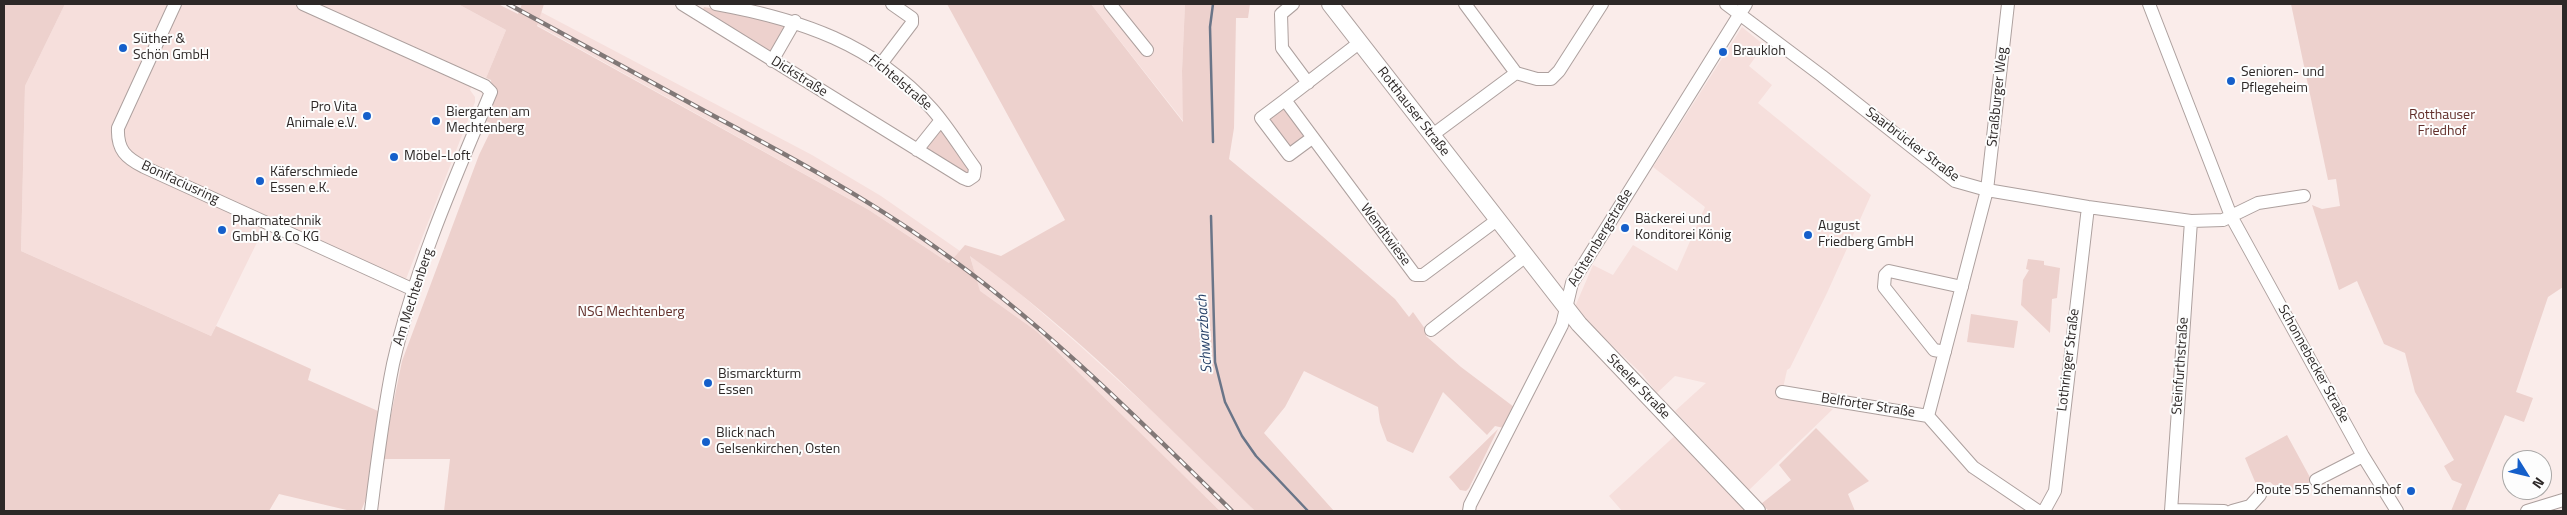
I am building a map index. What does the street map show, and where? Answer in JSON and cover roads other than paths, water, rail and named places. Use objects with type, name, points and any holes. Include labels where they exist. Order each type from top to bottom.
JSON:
[{"type":"main road","name":"Rotthauser Straße","points":[[1330,4],[1497,220]]},
{"type":"main road","name":"Steeler Straße","points":[[1497,220],[1566,309],[1757,511]]},
{"type":"street","name":"Bonifaciusring","points":[[175,4],[118,128],[118,140],[126,156],[150,170],[414,290]]},
{"type":"street","name":"Am Mechtenberg","points":[[303,4],[485,86],[491,92],[414,290],[393,365],[371,511]]},
{"type":"street","name":"Dickstraße","points":[[682,4],[964,178],[968,180],[974,176]]},
{"type":"street","name":"Fichtelstraße","points":[[716,4],[795,21],[840,40],[881,64],[912,90],[941,120],[975,168],[974,176]]},
{"type":"street","points":[[881,64],[912,23],[912,18],[892,4]]},
{"type":"street","points":[[1110,4],[1147,50]]},
{"type":"street","points":[[1293,4],[1281,14],[1282,48],[1308,83]]},
{"type":"street","points":[[1465,4],[1516,73],[1537,79],[1551,79],[1567,60],[1596,6]]},
{"type":"street","points":[[1726,4],[1738,15]]},
{"type":"street","name":"Achternbergstraße","points":[[1469,511],[1470,505],[1562,325],[1569,291],[1588,256],[1746,4]]},
{"type":"street","name":"Straßburger Weg","points":[[1928,416],[1987,190],[2008,4]]},
{"type":"street","name":"Schonnebecker Straße","points":[[2150,4],[2231,216],[2363,456],[2397,511]]},
{"type":"street","name":"Saarbrücker Straße","points":[[1738,15],[1822,76],[1955,181],[1987,190],[2191,222],[2223,220],[2231,216]]},
{"type":"street","points":[[772,61],[795,21]]},
{"type":"street","points":[[1312,138],[1290,155],[1261,118],[1359,43]]},
{"type":"street","points":[[1431,136],[1516,73]]},
{"type":"street","name":"Wendtwiese","points":[[1285,100],[1415,275],[1423,275],[1497,220]]},
{"type":"street","points":[[917,150],[941,120]]},
{"type":"street","points":[[2231,216],[2258,203],[2304,196]]},
{"type":"street","name":"Lothringer Straße","points":[[2044,511],[2055,491],[2088,207]]},
{"type":"street","name":"Steinfurthstraße","points":[[2171,510],[2191,222]]},
{"type":"street","points":[[1431,330],[1526,256]]},
{"type":"street","points":[[1944,352],[1934,350],[1884,287],[1885,275],[1889,271],[1962,287]]},
{"type":"street","name":"Belforter Straße","points":[[1782,392],[1928,416],[1973,467],[2038,511]]},
{"type":"street","points":[[2316,480],[2363,456]]},
{"type":"street","points":[[2232,511],[2250,506],[2260,495]]},
{"type":"street","points":[[2527,511],[2563,500]]},
{"type":"street","points":[[2171,510],[2224,511]]},
{"type":"waterway","name":"Schwarzbach","points":[[1213,4],[1210,27],[1213,142]]},
{"type":"waterway","name":"Schwarzbach","points":[[1211,216],[1215,362],[1225,402],[1242,436],[1256,456],[1308,511]]},
{"type":"railway","points":[[508,4],[826,178],[881,211],[935,247],[975,276],[1052,340],[1125,407],[1232,511]]},
{"type":"place","name":"Süther & Schön GmbH","points":[[123,48]]},
{"type":"place","name":"Braukloh","points":[[1723,52]]},
{"type":"place","name":"Senioren- und Pflegeheim","points":[[2231,81]]},
{"type":"place","name":"Pro Vita Animale e.V.","points":[[367,116]]},
{"type":"place","name":"Biergarten am Mechtenberg","points":[[436,121]]},
{"type":"place","name":"Möbel-Loft","points":[[394,157]]},
{"type":"place","name":"Käferschmiede Essen e.K.","points":[[260,181]]},
{"type":"place","name":"Bäckerei und Konditorei König","points":[[1625,228]]},
{"type":"place","name":"Pharmatechnik GmbH & Co KG","points":[[222,230]]},
{"type":"place","name":"August Friedberg GmbH","points":[[1808,235]]},
{"type":"place","name":"Bismarckturm Essen","points":[[708,383]]},
{"type":"place","name":"Blick nach Gelsenkirchen, Osten","points":[[706,442]]},
{"type":"place","name":"Route 55 Schemannshof","points":[[2411,491]]},
{"type":"park label","name":"Rotthauser Friedhof","points":[[2442,124]]},
{"type":"park label","name":"NSG Mechtenberg","points":[[631,313]]}]
